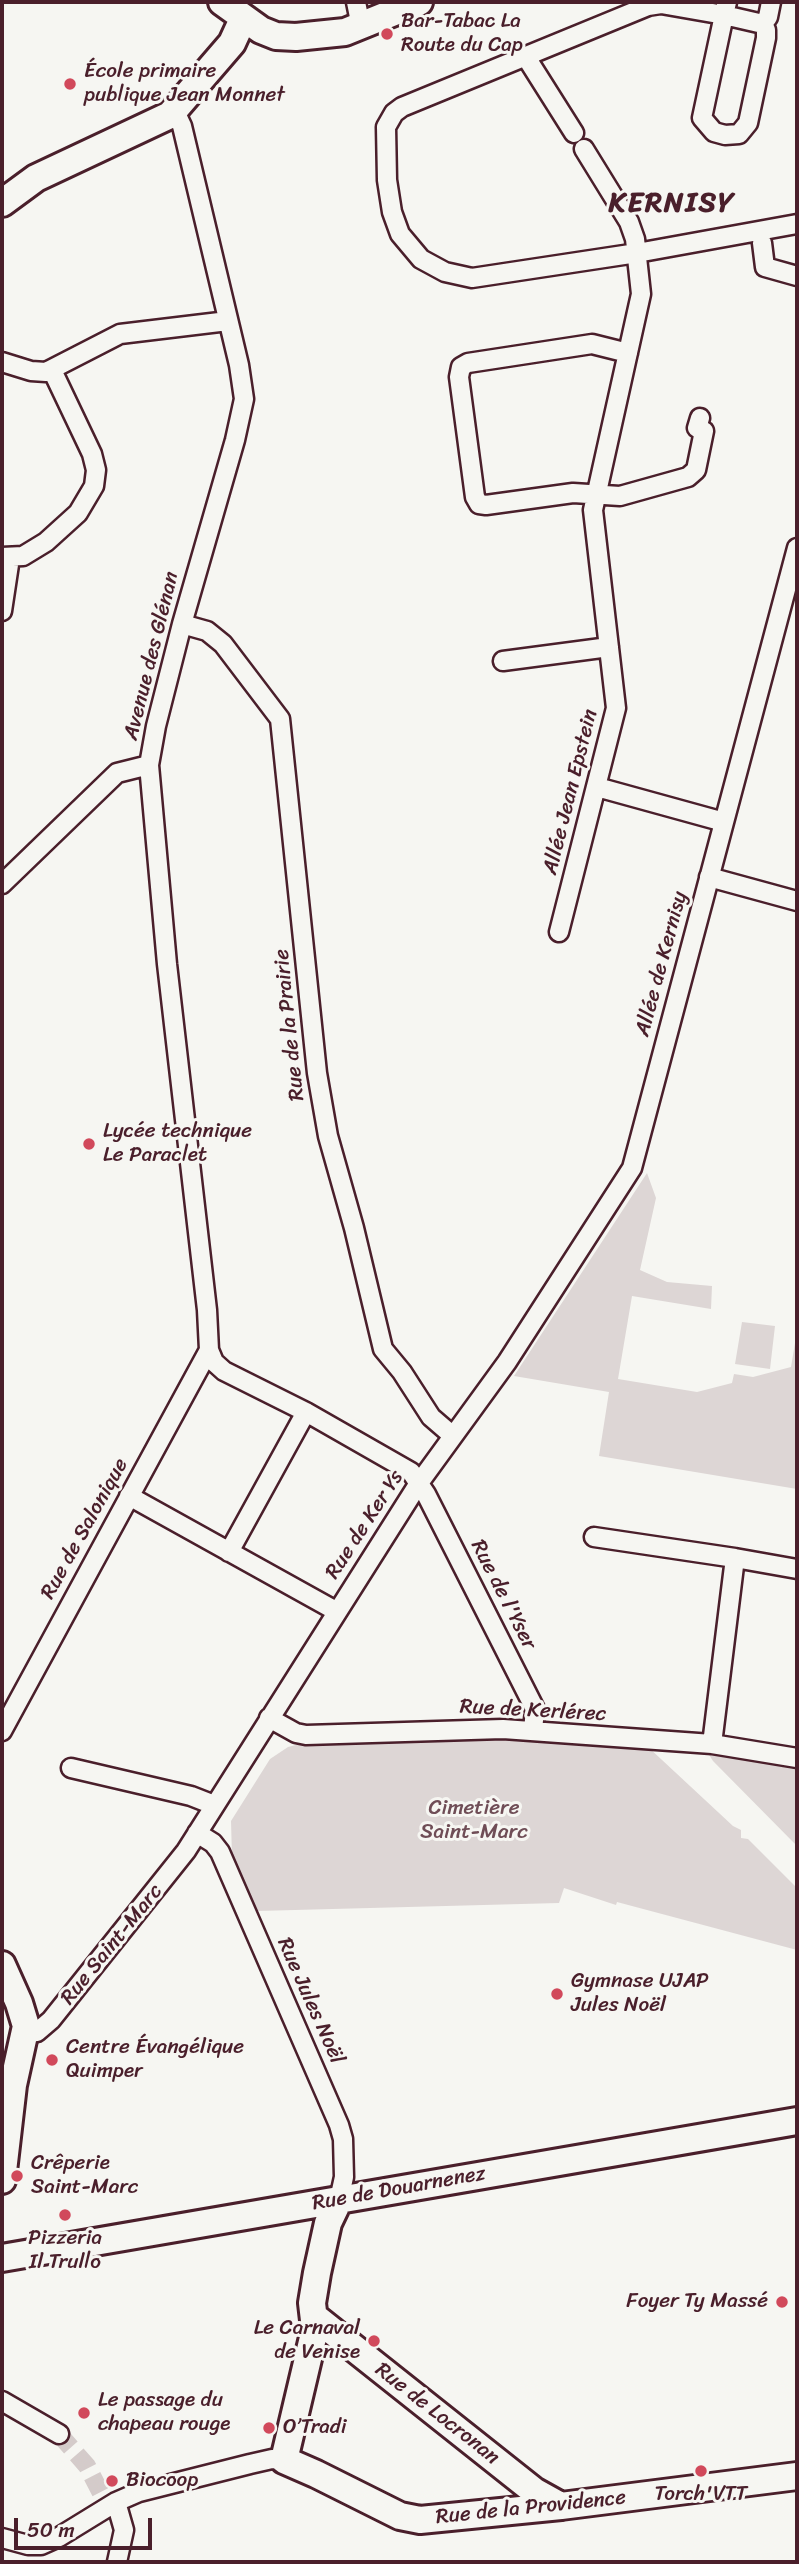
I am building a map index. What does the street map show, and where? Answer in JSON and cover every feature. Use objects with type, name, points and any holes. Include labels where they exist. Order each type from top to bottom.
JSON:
[{"type":"street","points":[[222,2],[247,6]]},
{"type":"street","points":[[247,6],[261,30],[327,27],[345,32],[364,12],[419,2]]},
{"type":"street","points":[[763,24],[768,17],[771,2]]},
{"type":"street","points":[[725,8],[702,118],[714,132],[725,135],[739,134],[748,123],[766,38],[763,24],[725,8],[654,4],[402,107],[386,127],[388,198],[400,234],[414,253],[427,264],[445,272],[472,278],[637,253],[797,224]]},
{"type":"street","points":[[2,203],[36,178],[175,111],[232,43],[247,6]]},
{"type":"street","name":"Allée Jean Epstein","points":[[526,57],[625,213],[632,229],[637,253],[640,302],[595,494],[594,526],[616,708],[559,932]]},
{"type":"street","name":"Avenue des Glénan","points":[[175,111],[182,126],[242,378],[243,408],[182,624],[149,765],[167,964],[207,1310],[209,1350]]},
{"type":"street","points":[[762,243],[765,267],[797,276]]},
{"type":"street","points":[[2,362],[31,371],[46,372],[120,334],[228,321]]},
{"type":"street","points":[[628,352],[600,345],[583,345],[468,363],[461,367],[459,371],[475,497],[479,505],[573,493],[615,496],[636,493],[693,474],[704,431],[697,428],[700,418]]},
{"type":"street","points":[[2,611],[6,557],[28,554],[57,533],[86,504],[96,478],[92,454],[52,370]]},
{"type":"street","name":"Allée de Kernisy","points":[[507,1362],[632,1168],[797,548]]},
{"type":"street","name":"Rue de la Prairie","points":[[182,624],[207,631],[223,644],[280,719],[317,1073],[328,1136],[354,1228],[383,1349],[402,1372],[431,1417],[453,1436]]},
{"type":"street","points":[[503,661],[609,647]]},
{"type":"street","points":[[2,884],[117,773],[149,765]]},
{"type":"street","points":[[597,787],[724,822]]},
{"type":"street","points":[[709,877],[797,901]]},
{"type":"street","points":[[209,1350],[214,1362],[224,1371],[306,1412],[411,1472],[419,1483]]},
{"type":"street","name":"Rue de Salonique","points":[[2,1731],[209,1350]]},
{"type":"street","name":"Rue de Ker Ys","points":[[269,1718],[419,1483],[507,1362]]},
{"type":"street","points":[[229,1552],[306,1412]]},
{"type":"street","name":"Rue de l'Yser","points":[[419,1483],[535,1709],[533,1731]]},
{"type":"street","points":[[129,1496],[336,1611]]},
{"type":"street","points":[[594,1537],[797,1569]]},
{"type":"street","points":[[712,1744],[735,1558]]},
{"type":"street","name":"Rue de Kerlérec","points":[[269,1718],[296,1733],[306,1735],[483,1728],[712,1744],[797,1758]]},
{"type":"street","name":"Rue Saint-Marc","points":[[25,2033],[43,2028],[63,2006],[198,1833],[269,1718]]},
{"type":"street","points":[[71,1768],[191,1796],[214,1805]]},
{"type":"street","name":"Rue Jules Noël","points":[[198,1833],[213,1843],[220,1853],[339,2125],[344,2178],[339,2200]]},
{"type":"street","points":[[2,1965],[23,2015],[25,2033],[14,2075],[2,2180]]},
{"type":"street","name":"Rue de Douarnenez","points":[[2,2258],[797,2121]]},
{"type":"street","points":[[284,2460],[315,2329],[316,2318],[312,2303],[315,2283],[328,2223],[339,2200]]},
{"type":"street","name":"Rue de Locronan","points":[[316,2318],[534,2491],[561,2506]]},
{"type":"street","points":[[2,2401],[59,2434]]},
{"type":"street","name":"Rue de la Providence","points":[[2,2538],[28,2545],[41,2545],[59,2537],[109,2503],[161,2485],[258,2462],[284,2460],[316,2473],[400,2516],[413,2519],[455,2518],[797,2476]]},
{"type":"street","points":[[109,2503],[124,2530],[117,2562]]},
{"type":"green space","points":[[647,1173],[656,1198],[640,1270],[667,1282],[712,1286],[711,1309],[632,1296],[618,1379],[697,1392],[732,1383],[734,1374],[753,1377],[791,1367],[797,1331],[797,1489],[599,1456],[609,1392],[514,1376]]},
{"type":"green space","points":[[742,1322],[775,1326],[770,1369],[735,1364]]},
{"type":"green space","name":"Cimetière Saint-Marc","points":[[506,1736],[647,1746],[733,1826],[741,1830],[741,1838],[748,1839],[797,1888],[797,1950],[617,1902],[616,1905],[564,1888],[559,1903],[257,1911],[232,1857],[231,1821],[270,1759],[288,1747],[304,1743]]},
{"type":"green space","points":[[706,1750],[797,1764],[797,1846],[713,1761]]},
{"type":"tunnel","points":[[59,2434],[87,2466],[104,2499]]},
{"type":"place","name":"Bar-Tabac La Route du Cap","points":[[387,34]]},
{"type":"place","name":"École primaire publique Jean Monnet","points":[[70,84]]},
{"type":"place","name":"Lycée technique Le Paraclet","points":[[89,1144]]},
{"type":"place","name":"Gymnase UJAP Jules Noël","points":[[557,1994]]},
{"type":"place","name":"Centre Évangélique Quimper","points":[[52,2060]]},
{"type":"place","name":"Crêperie Saint-Marc","points":[[17,2176]]},
{"type":"place","name":"Pizzeria Il Trullo","points":[[65,2215]]},
{"type":"place","name":"Foyer Ty Massé","points":[[782,2302]]},
{"type":"place","name":"Le Carnaval de Venise","points":[[374,2341]]},
{"type":"place","name":"Le passage du chapeau rouge","points":[[84,2413]]},
{"type":"place","name":"O’Tradi","points":[[269,2428]]},
{"type":"place","name":"Torch'VTT","points":[[701,2471]]},
{"type":"place","name":"Biocoop","points":[[112,2481]]},
{"type":"district","name":"KERNISY","points":[[672,204]]}]
